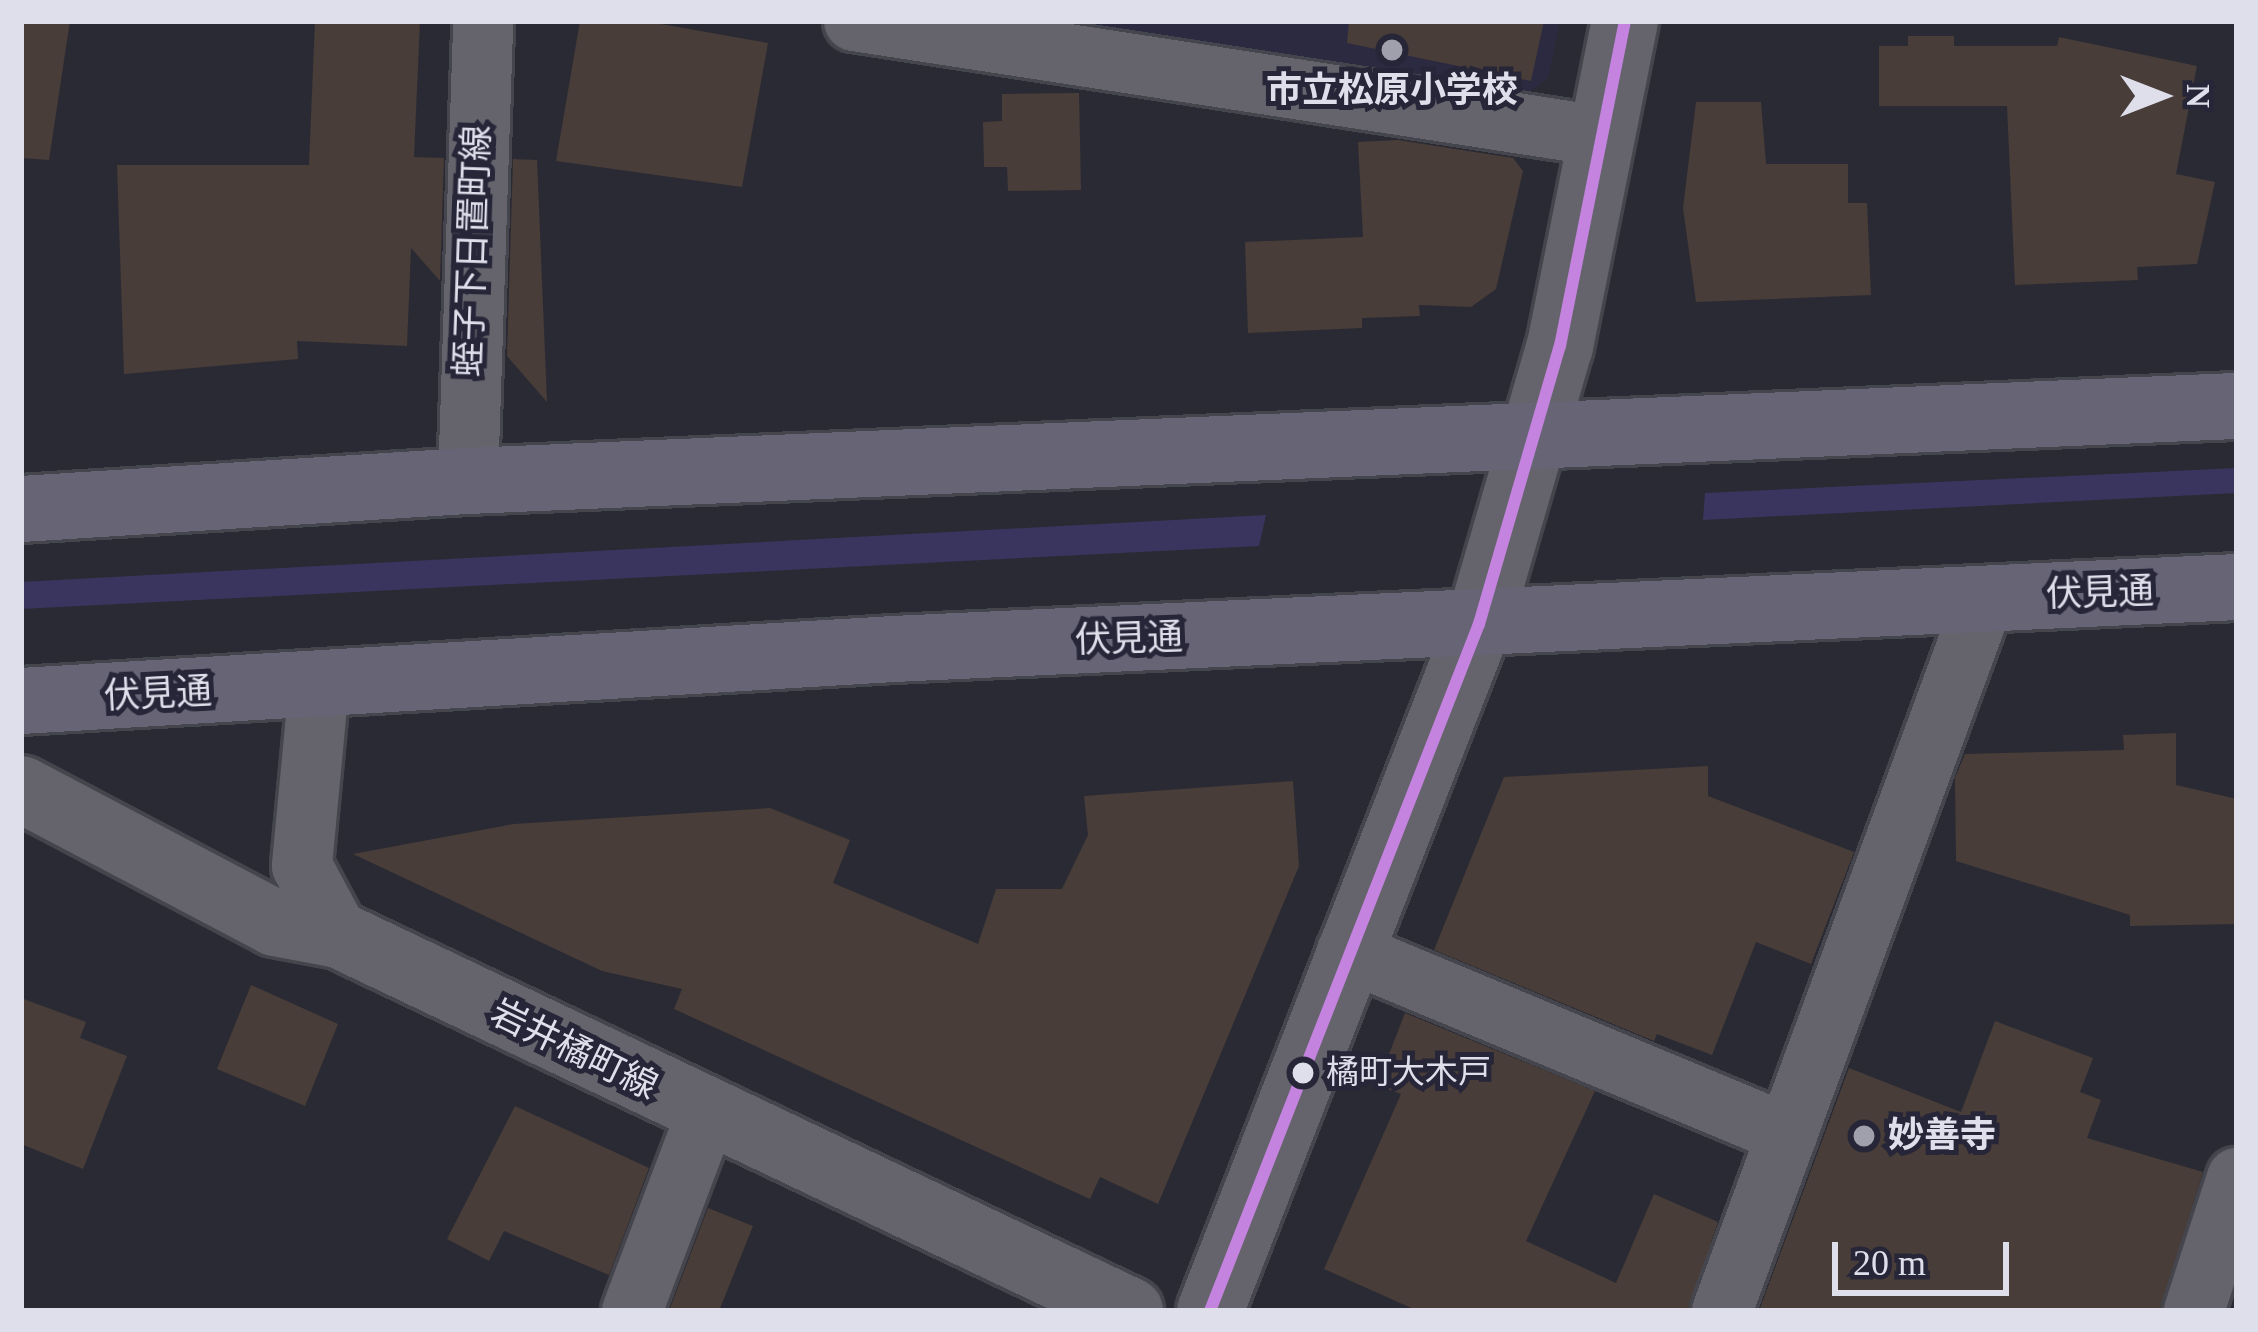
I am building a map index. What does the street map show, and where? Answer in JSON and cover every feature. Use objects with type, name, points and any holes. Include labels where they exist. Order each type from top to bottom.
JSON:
[{"type":"highway","points":[[21,509],[468,481],[2235,398]]},
{"type":"highway","name":"伏見通","points":[[21,701],[2237,587]]},
{"type":"street","name":"蛭子下日置町線","points":[[468,481],[482,21]]},
{"type":"street","points":[[854,21],[1600,136]]},
{"type":"street","points":[[1210,1311],[1347,951],[1479,624],[1538,433],[1625,21]]},
{"type":"street","points":[[1722,1311],[1984,597]]},
{"type":"street","points":[[319,685],[302,866],[339,934]]},
{"type":"street","name":"岩井橘町線","points":[[21,790],[275,923],[339,934],[706,1115],[1130,1311]]},
{"type":"street","points":[[1347,951],[1787,1135]]},
{"type":"street","points":[[632,1311],[706,1115]]},
{"type":"street","points":[[2211,1299],[2237,1178]]},
{"type":"shaded area","name":"市立松原小学校","points":[[1040,21],[1560,21],[1548,78],[1526,95]]},
{"type":"shaded area","points":[[2237,468],[2237,493],[1703,520],[1705,493]]},
{"type":"shaded area","points":[[1266,515],[1259,546],[21,609],[21,582]]},
{"type":"building","points":[[21,21],[70,21],[49,160],[21,158]]},
{"type":"building","points":[[315,21],[420,21],[414,157],[444,158],[440,281],[411,248],[407,346],[297,341],[298,359],[124,374],[117,165],[309,165]]},
{"type":"building","points":[[580,21],[644,21],[768,43],[742,187],[556,161]]},
{"type":"building","points":[[1349,21],[1544,21],[1531,81],[1347,43]]},
{"type":"building","points":[[1908,36],[1954,36],[1954,46],[2057,46],[2059,37],[2197,66],[2176,174],[2215,182],[2197,264],[2137,267],[2138,280],[2015,285],[2007,106],[1879,106],[1879,46],[1908,46]]},
{"type":"building","points":[[1079,93],[1081,190],[1008,191],[1007,167],[984,167],[983,122],[1002,121],[1002,94]]},
{"type":"building","points":[[1696,102],[1761,102],[1766,164],[1848,164],[1848,203],[1867,203],[1871,295],[1696,302],[1683,208]]},
{"type":"building","points":[[1398,140],[1513,158],[1523,171],[1496,289],[1471,307],[1419,305],[1420,316],[1362,318],[1362,328],[1248,333],[1245,242],[1363,237],[1358,142]]},
{"type":"building","points":[[513,159],[537,160],[547,402],[507,356]]},
{"type":"building","points":[[2176,733],[2176,785],[2237,799],[2237,924],[2130,926],[2130,915],[1956,861],[1955,778],[1965,754],[2124,750],[2123,735]]},
{"type":"building","points":[[1708,766],[1708,796],[1854,852],[1811,964],[1756,942],[1712,1055],[1657,1034],[1654,1041],[1434,950],[1504,777]]},
{"type":"building","points":[[1293,781],[1299,866],[1158,1204],[1100,1177],[1090,1199],[674,1009],[682,989],[602,971],[353,854],[514,824],[770,808],[850,840],[833,883],[978,944],[996,889],[1062,889],[1088,835],[1084,796]]},
{"type":"building","points":[[251,985],[338,1024],[305,1106],[217,1069]]},
{"type":"building","points":[[21,998],[86,1022],[80,1038],[127,1056],[83,1169],[21,1144]]},
{"type":"building","points":[[1405,1013],[1595,1091],[1526,1241],[1616,1283],[1654,1194],[1718,1222],[1688,1311],[1418,1311],[1324,1269],[1401,1094],[1377,1085]]},
{"type":"building","points":[[1995,1021],[2093,1058],[2080,1092],[2101,1100],[2087,1138],[2203,1172],[2160,1311],[1759,1311],[1849,1068],[1961,1112]]},
{"type":"building","points":[[515,1106],[649,1168],[609,1275],[504,1231],[489,1261],[447,1239]]},
{"type":"building","points":[[708,1208],[753,1226],[719,1311],[669,1311]]},
{"type":"transit line","points":[[1210,1311],[1479,624],[1560,346],[1625,21]]},
{"type":"place","name":"市立松原小学校","points":[[1392,50]]},
{"type":"place","name":"橘町大木戸","points":[[1303,1073]]},
{"type":"place","name":"妙善寺","points":[[1864,1136]]}]
